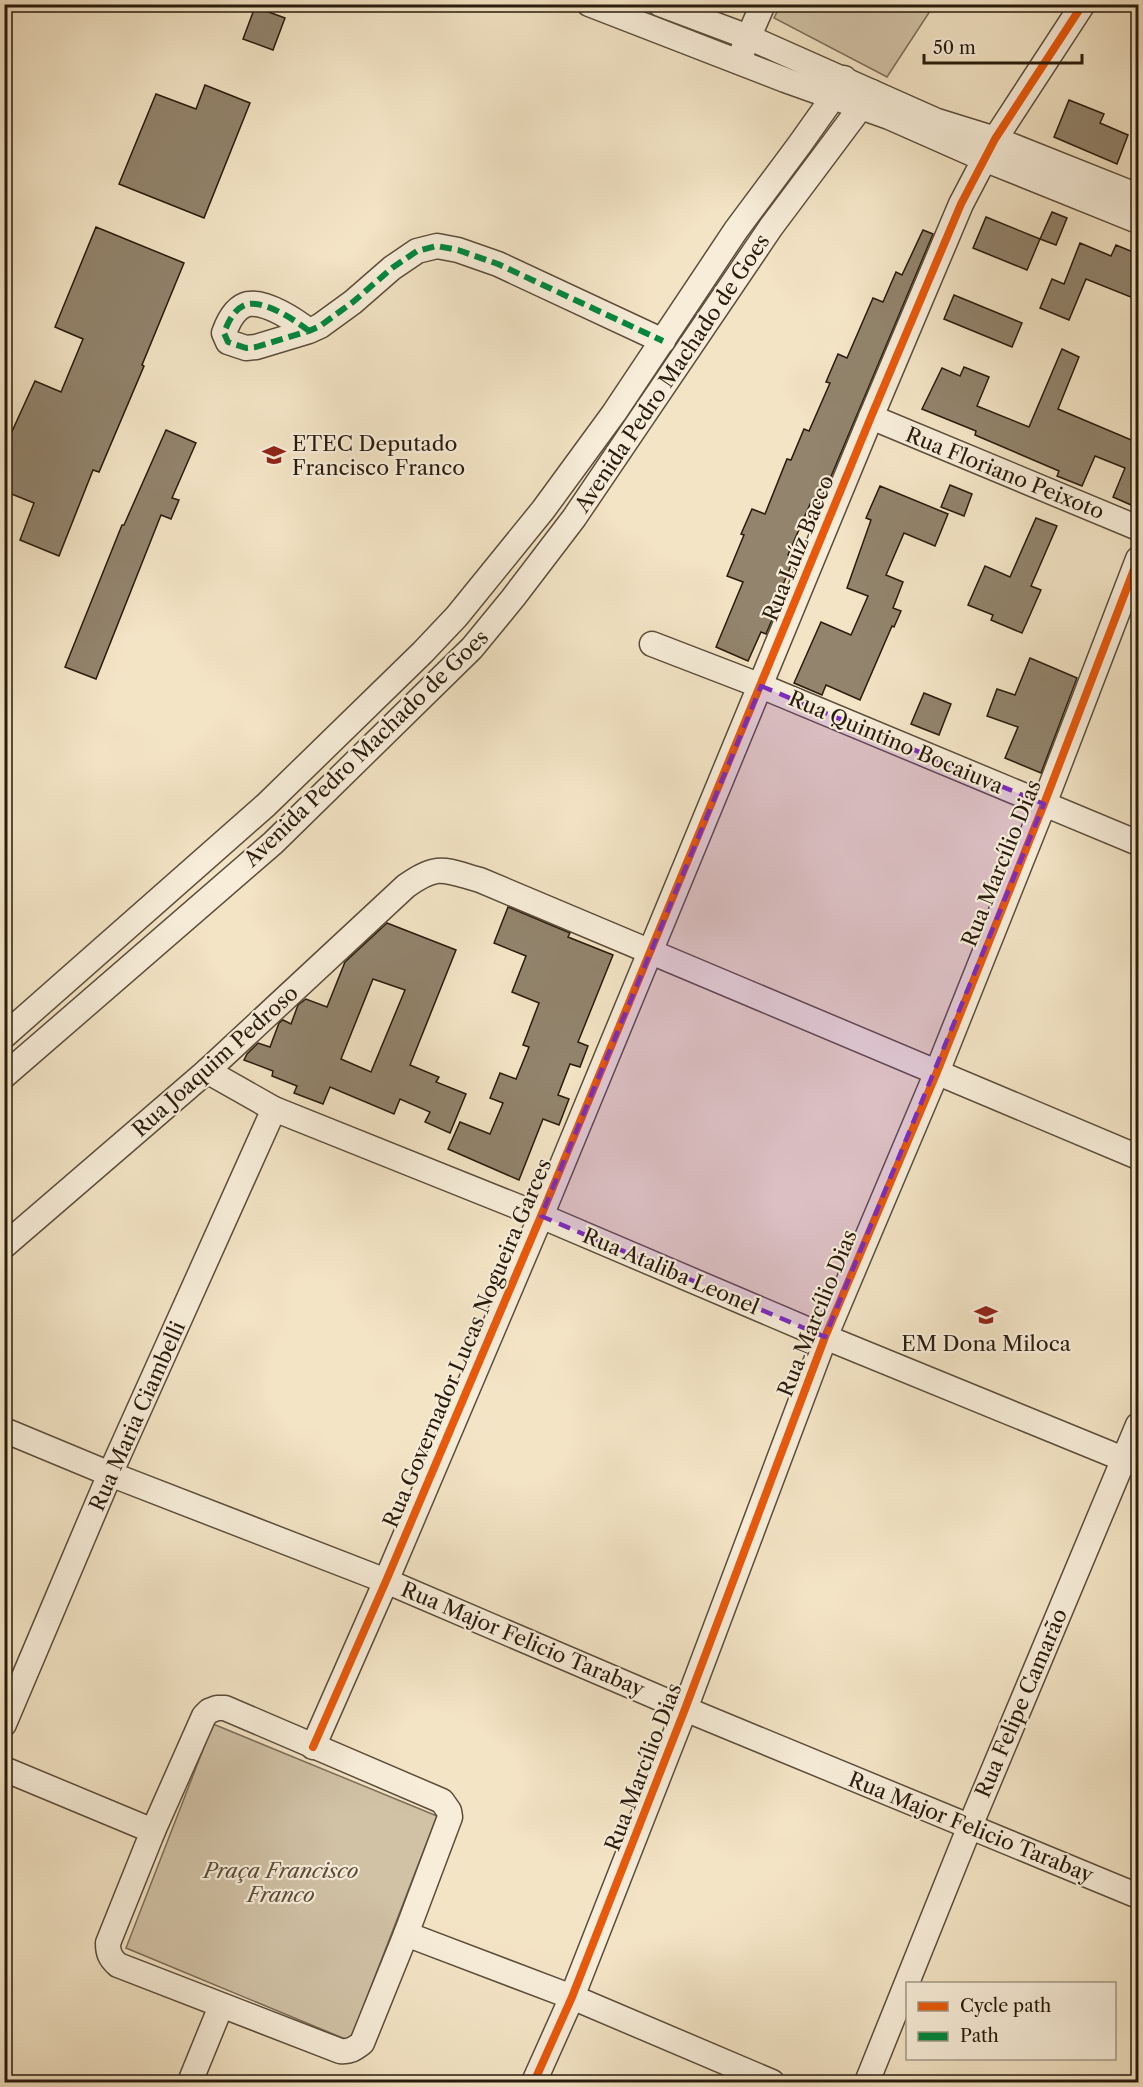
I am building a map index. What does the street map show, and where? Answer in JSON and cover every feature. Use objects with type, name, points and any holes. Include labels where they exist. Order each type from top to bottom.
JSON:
[{"type":"street","points":[[589,4],[785,80],[839,87]]},
{"type":"street","points":[[660,4],[748,37],[839,87],[933,127],[989,149],[1138,196]]},
{"type":"street","points":[[738,62],[763,4]]},
{"type":"street","name":"Rua Luíz Bacco","points":[[649,951],[961,204],[989,149],[1083,4]]},
{"type":"street","name":"Avenida Pedro Machado de Goes","points":[[4,1036],[266,805],[430,645],[498,568],[543,510],[663,341],[736,230],[839,87]]},
{"type":"street","name":"Avenida Pedro Machado de Goes","points":[[4,1076],[273,843],[472,648],[574,518],[771,227],[866,100]]},
{"type":"street","points":[[989,149],[1138,221]]},
{"type":"street","points":[[309,331],[320,326],[353,302],[392,268],[417,251],[437,246],[458,250],[498,264],[663,341]]},
{"type":"street","name":"Rua Floriano Peixoto","points":[[871,417],[1138,528]]},
{"type":"street","name":"Rua Marcílio Dias","points":[[534,2082],[572,1997],[685,1709],[825,1337],[937,1072],[1044,804],[1138,559]]},
{"type":"street","name":"Rua Quintino Bocaiuva","points":[[652,644],[761,686],[1138,843]]},
{"type":"street","name":"Rua Joaquim Pedroso","points":[[4,1246],[207,1071],[406,886],[423,873],[434,870],[448,871],[480,880],[649,951]]},
{"type":"street","points":[[649,951],[1138,1157]]},
{"type":"street","name":"Rua Governador Lucas Nogueira Garces","points":[[313,1747],[541,1216],[649,951]]},
{"type":"street","name":"Rua Ataliba Leonel","points":[[207,1071],[274,1109],[541,1216],[825,1337],[1131,1462]]},
{"type":"street","name":"Rua Maria Ciambelli","points":[[4,1725],[110,1474],[274,1109]]},
{"type":"street","name":"Rua Felipe Camarão","points":[[907,1982],[970,1826],[1131,1462],[1138,1425]]},
{"type":"street","name":"Rua Major Felicio Tarabay","points":[[4,1430],[110,1474],[386,1581],[685,1709],[1138,1896]]},
{"type":"street","points":[[225,1708],[313,1747],[442,1801],[450,1817],[362,2043],[348,2051],[340,2051],[118,1965],[111,1959],[108,1951],[108,1943],[153,1831],[204,1716],[210,1711],[225,1708]]},
{"type":"street","points":[[4,1769],[153,1831]]},
{"type":"street","points":[[406,1934],[572,1997],[772,2082]]},
{"type":"street","name":"Rua Felipe Camarão","points":[[867,2082],[906,1985]]},
{"type":"street","points":[[190,2082],[221,2006]]},
{"type":"highlighted area","points":[[761,686],[1044,804],[825,1337],[541,1216]]},
{"type":"green space","points":[[781,4],[934,5],[887,77],[774,18]]},
{"type":"green space","name":"Praça Francisco Franco","points":[[213,1724],[437,1816],[350,2041],[126,1948]]},
{"type":"building","points":[[255,7],[285,18],[273,50],[243,39]]},
{"type":"building","points":[[205,85],[250,103],[204,218],[119,184],[156,94],[196,109]]},
{"type":"building","points":[[1069,100],[1104,114],[1100,123],[1128,135],[1117,164],[1054,137]]},
{"type":"building","points":[[1052,212],[1067,218],[1056,245],[1040,239]]},
{"type":"building","points":[[986,217],[1040,239],[1027,270],[973,248]]},
{"type":"building","points":[[96,227],[184,263],[99,472],[93,470],[59,556],[20,540],[34,503],[4,491],[4,449],[35,381],[61,392],[83,339],[55,327]]},
{"type":"building","points":[[923,230],[933,234],[819,505],[811,502],[788,555],[794,558],[766,634],[761,632],[748,661],[716,647],[743,582],[727,576],[752,509],[765,514],[787,459],[791,460],[804,429],[809,431],[830,383],[826,382],[838,354],[847,358],[873,298],[883,302],[896,272],[902,275]]},
{"type":"building","points":[[1080,243],[1111,256],[1116,245],[1138,254],[1138,300],[1086,279],[1069,320],[1040,308],[1052,279],[1064,284]]},
{"type":"building","points":[[954,295],[1022,323],[1012,347],[944,319]]},
{"type":"building","points":[[1062,349],[1079,357],[1058,409],[1136,442],[1138,436],[1138,508],[1113,497],[1125,468],[1095,456],[1082,486],[1057,476],[1059,471],[975,435],[976,431],[922,409],[942,368],[960,376],[964,367],[989,377],[977,406],[1029,427]]},
{"type":"building","points":[[166,430],[196,443],[172,498],[179,500],[171,519],[161,515],[96,679],[65,667],[122,525],[124,525]]},
{"type":"building","points":[[950,485],[972,494],[964,516],[941,507]]},
{"type":"building","points":[[880,486],[948,514],[935,546],[904,533],[886,575],[903,582],[893,608],[901,611],[894,627],[892,626],[860,700],[826,685],[822,695],[794,683],[821,622],[851,635],[868,596],[847,588],[871,520],[866,518]]},
{"type":"building","points":[[1036,518],[1057,526],[1031,586],[1041,590],[1022,633],[991,620],[993,615],[968,605],[985,566],[1010,577]]},
{"type":"building","points":[[1030,658],[1077,678],[1041,773],[1005,758],[1018,727],[987,716],[997,689],[1015,695]]},
{"type":"building","points":[[924,693],[951,704],[939,735],[911,724]]},
{"type":"building","points":[[508,907],[570,933],[568,937],[613,955],[578,1042],[588,1046],[580,1067],[570,1064],[558,1095],[569,1099],[559,1125],[543,1119],[519,1180],[448,1149],[460,1122],[490,1134],[503,1103],[490,1098],[500,1073],[516,1079],[529,1047],[523,1045],[539,1003],[512,992],[526,956],[494,943]]},
{"type":"building","points":[[387,923],[456,950],[410,1065],[439,1077],[436,1082],[466,1094],[450,1133],[425,1122],[430,1112],[400,1099],[394,1114],[330,1087],[323,1104],[294,1093],[297,1086],[272,1076],[273,1071],[244,1060],[258,1043],[270,1047],[279,1023],[283,1020],[291,1024],[298,1005],[306,999],[327,1007],[345,962]],"holes":[[[373,979],[405,990],[371,1072],[341,1059]]]},
{"type":"marked path","points":[[309,331],[272,308],[248,304],[236,312],[224,333],[228,342],[246,348],[309,331],[320,326],[353,302],[392,268],[417,251],[437,246],[458,250],[498,264],[663,341]]},
{"type":"cycle path","points":[[313,1747],[541,1216],[961,204],[995,139],[1083,4]]},
{"type":"cycle path","points":[[534,2082],[572,1997],[685,1709],[825,1337],[937,1072],[1044,804],[1138,559]]},
{"type":"place","name":"ETEC Deputado Francisco Franco","points":[[274,455]]},
{"type":"place","name":"EM Dona Miloca","points":[[986,1315]]}]
